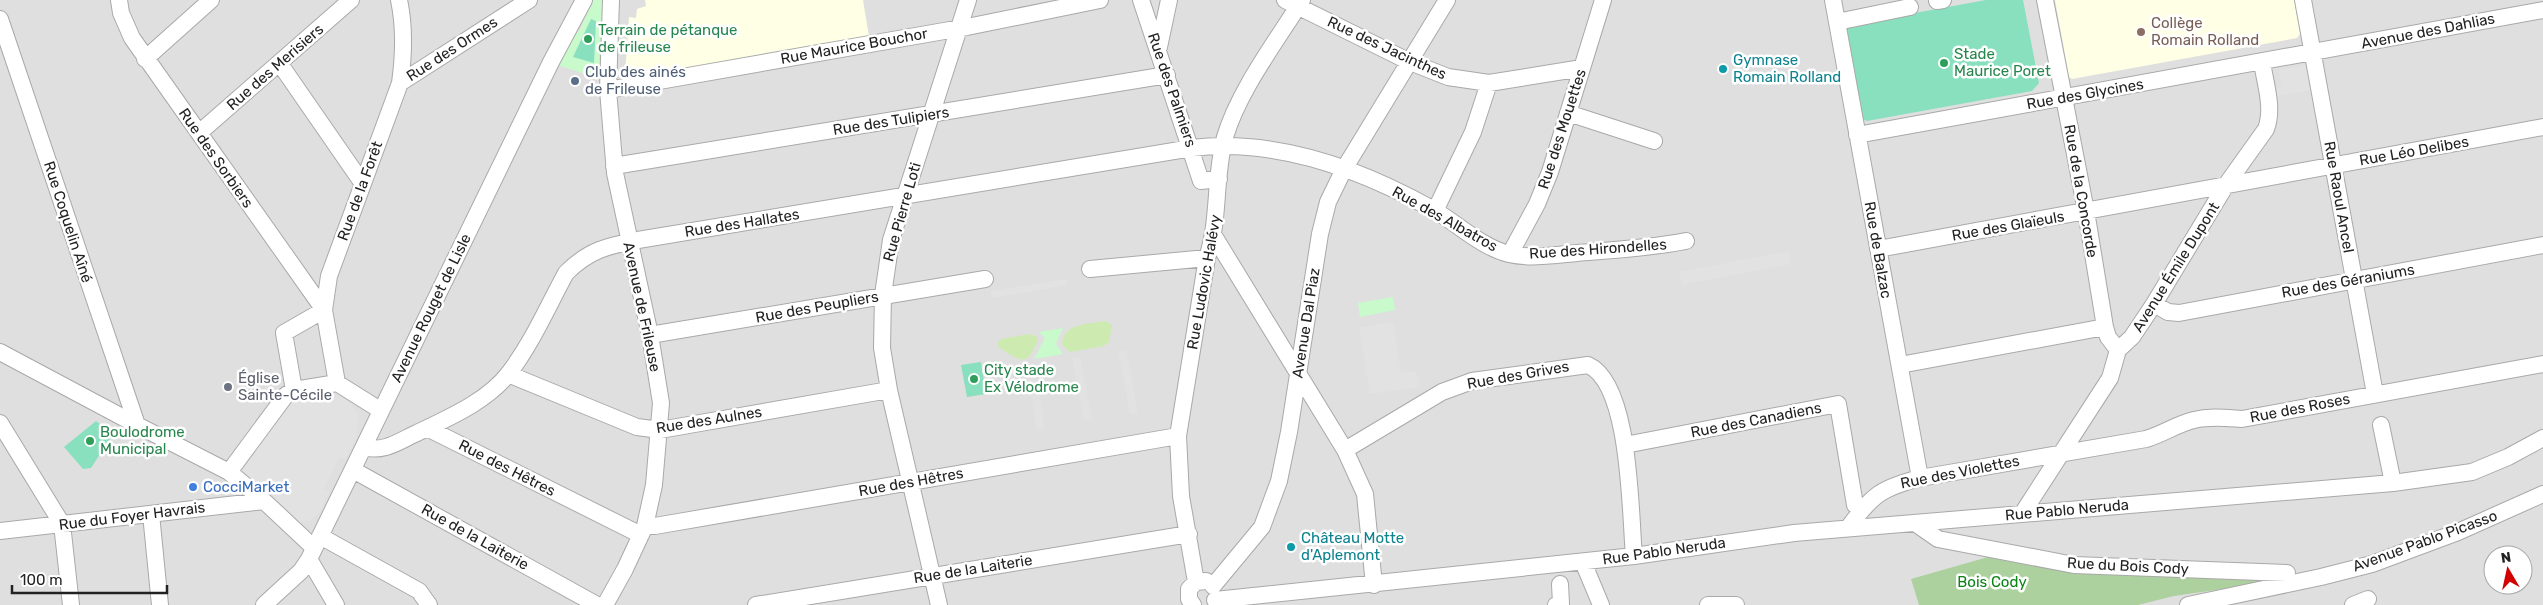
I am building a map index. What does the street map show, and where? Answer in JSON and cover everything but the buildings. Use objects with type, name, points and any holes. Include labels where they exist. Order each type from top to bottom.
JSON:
[{"type":"street","name":"Rue des Sorbiers","points":[[119,0],[121,13],[132,38],[145,58],[324,310]]},
{"type":"street","points":[[145,58],[211,0]]},
{"type":"street","name":"Rue des Merisiers","points":[[199,133],[351,0]]},
{"type":"street","name":"Rue de la Forêt","points":[[337,383],[324,310],[329,276],[400,83],[404,53],[404,22],[399,0]]},
{"type":"street","name":"Rue des Ormes","points":[[400,83],[529,0]]},
{"type":"street","name":"Avenue Rouget de Lisle","points":[[264,605],[302,570],[353,470],[380,410],[551,62],[584,0]]},
{"type":"street","name":"Avenue de Frileuse","points":[[605,605],[625,569],[643,530],[654,485],[661,403],[650,335],[628,242],[614,166],[608,90],[611,0]]},
{"type":"street","name":"Rue Pierre Loti","points":[[939,605],[882,348],[882,295],[891,240],[968,0]]},
{"type":"street","name":"Rue Maurice Bouchor","points":[[608,90],[959,28],[1100,0]]},
{"type":"street","name":"Rue des Palmiers","points":[[1141,0],[1167,75],[1199,147],[1201,181],[1219,179]]},
{"type":"street","points":[[1158,49],[1169,0]]},
{"type":"street","name":"Avenue Dal Piaz","points":[[1213,597],[1262,527],[1279,480],[1320,234],[1328,202],[1344,169],[1447,0]]},
{"type":"street","name":"Rue des Mouettes","points":[[1510,254],[1537,204],[1550,172],[1603,0]]},
{"type":"street","name":"Rue de Balzac","points":[[1832,0],[1920,478]]},
{"type":"street","name":"Rue de la Concorde","points":[[2045,0],[2086,211],[2105,327],[2108,338],[2118,350]]},
{"type":"street","name":"Rue Raoul Ancel","points":[[2303,0],[2375,394]]},
{"type":"street","name":"Rue des Jacinthes","points":[[1295,2],[1410,62],[1448,78],[1489,83],[1582,68]]},
{"type":"street","name":"Rue Ludovic Halévy","points":[[1196,582],[1182,496],[1178,436],[1207,258],[1214,236],[1224,145],[1238,104],[1295,2]]},
{"type":"street","points":[[1836,22],[1910,7]]},
{"type":"street","name":"Avenue des Dahlias","points":[[2312,53],[2543,10]]},
{"type":"street","name":"Rue Coquelin Aîné","points":[[0,19],[136,425]]},
{"type":"street","name":"Rue des Glycines","points":[[1857,135],[2312,53]]},
{"type":"street","name":"Avenue Émile Dupont","points":[[2022,514],[2059,453],[2110,378],[2118,350],[2132,337],[2226,185],[2266,129],[2269,120],[2262,62]]},
{"type":"street","points":[[280,64],[363,184]]},
{"type":"street","name":"Rue des Tulipiers","points":[[614,166],[1167,75]]},
{"type":"street","points":[[1435,211],[1473,132],[1489,83]]},
{"type":"street","points":[[1568,114],[1654,140]]},
{"type":"street","name":"Rue Léo Delibes","points":[[2226,185],[2543,127]]},
{"type":"street","name":"Rue des Albatros","points":[[1199,147],[1224,145],[1310,157],[1397,190],[1435,211],[1486,244],[1510,254]]},
{"type":"street","name":"Rue des Hallates","points":[[364,447],[377,451],[427,428],[470,404],[508,374],[566,273],[578,261],[596,250],[628,242],[1199,147]]},
{"type":"street","name":"Rue des Glaïeuls","points":[[1878,249],[2226,185]]},
{"type":"street","points":[[1214,236],[1345,450],[1365,494],[1374,585]]},
{"type":"street","name":"Rue des Hirondelles","points":[[1510,254],[1548,255],[1660,246],[1686,241]]},
{"type":"street","name":"Rue des Géraniums","points":[[2154,304],[2168,312],[2179,313],[2543,245]]},
{"type":"street","points":[[1090,269],[1207,258]]},
{"type":"street","name":"Rue des Peupliers","points":[[650,335],[985,279]]},
{"type":"street","points":[[294,390],[284,333],[324,310]]},
{"type":"street","points":[[1900,365],[2105,327]]},
{"type":"street","points":[[0,352],[136,425],[229,472],[314,547],[419,591],[429,605]]},
{"type":"street","name":"Rue des Grives","points":[[1345,450],[1442,392],[1466,383],[1588,364],[1598,369],[1621,416],[1625,445]]},
{"type":"street","name":"Rue des Roses","points":[[2059,453],[2146,439],[2194,420],[2210,417],[2242,419],[2543,364]]},
{"type":"street","name":"Rue des Aulnes","points":[[508,374],[638,427],[660,430],[890,390]]},
{"type":"street","points":[[229,472],[286,395],[294,390],[337,383],[380,410]]},
{"type":"street","name":"Rue des Canadiens","points":[[1625,445],[1838,404],[1855,505],[1862,509]]},
{"type":"street","points":[[0,423],[62,524],[71,605]]},
{"type":"street","points":[[2382,425],[2393,483]]},
{"type":"street","name":"Rue des Hêtres","points":[[427,428],[643,530],[655,526],[1178,436]]},
{"type":"street","name":"Rue Pablo Neruda","points":[[1196,582],[1207,582],[1213,597],[1374,585],[1634,556],[1742,539],[1848,528],[2393,483],[2472,472],[2508,457],[2543,438]]},
{"type":"street","points":[[1625,445],[1634,556]]},
{"type":"street","name":"Rue des Violettes","points":[[1848,528],[1874,496],[1893,485],[1920,478],[2059,453]]},
{"type":"street","name":"Rue de la Laiterie","points":[[353,470],[597,605]]},
{"type":"street","name":"Avenue Pablo Picasso","points":[[2188,605],[2321,577],[2372,564],[2458,532],[2543,494]]},
{"type":"street","name":"Rue du Foyer Havrais","points":[[0,531],[264,501]]},
{"type":"street","points":[[151,514],[160,605]]},
{"type":"street","name":"Rue du Bois Cody","points":[[1916,523],[1938,539],[2074,565],[2287,573]]},
{"type":"street","name":"Rue de la Laiterie","points":[[756,605],[1189,534]]},
{"type":"street","points":[[314,547],[336,605]]},
{"type":"street","name":"Rue Pablo Neruda","points":[[1583,562],[1601,605]]},
{"type":"street","points":[[1188,604],[1188,592],[1196,582]]},
{"type":"street","points":[[1556,605],[1562,604],[1560,584]]},
{"type":"street","points":[[2352,605],[2368,598]]},
{"type":"street","points":[[1708,605],[1736,605]]},
{"type":"shaded area","points":[[0,0],[2543,0],[2543,605],[0,605]]},
{"type":"shaded area","points":[[645,0],[863,0],[869,37],[630,79],[625,75],[629,17],[636,18],[637,9],[646,6]]},
{"type":"shaded area","name":"Collège Romain Rolland","points":[[2055,0],[2294,0],[2300,34],[2297,38],[2072,79],[2069,77]]},
{"type":"shaded area","points":[[2307,65],[2311,90],[2276,96],[2274,88],[2282,87],[2279,70]]},
{"type":"shaded area","points":[[1789,251],[1791,264],[1682,285],[1679,272]]},
{"type":"shaded area","points":[[1066,279],[1067,285],[992,298],[991,291]]},
{"type":"shaded area","points":[[1393,322],[1401,373],[1416,371],[1419,387],[1370,394],[1359,328]]},
{"type":"shaded area","points":[[1126,350],[1138,413],[1130,414],[1118,351]]},
{"type":"shaded area","points":[[1080,356],[1092,419],[1084,421],[1072,358]]},
{"type":"shaded area","points":[[1034,365],[1045,428],[1037,430],[1026,366]]},
{"type":"shaded area","points":[[335,391],[352,405],[358,416],[357,437],[347,457],[344,459],[339,457],[324,489],[329,492],[319,513],[310,521],[299,522],[293,520],[241,468],[293,398]]},
{"type":"green space","points":[[592,0],[605,0],[599,58],[601,79],[557,65],[569,38],[580,30]]},
{"type":"green space","name":"Stade Maurice Poret","points":[[1986,0],[2023,0],[2039,83],[2032,91],[1867,121],[1863,119],[1847,29],[1849,25]]},
{"type":"green space","name":"Terrain de pétanque de frileuse","points":[[591,19],[596,21],[594,63],[573,57]]},
{"type":"green space","points":[[1393,297],[1395,310],[1360,317],[1358,303]]},
{"type":"green space","points":[[1105,321],[1112,325],[1109,342],[1104,346],[1070,352],[1062,345],[1066,332],[1071,329],[1084,324]]},
{"type":"green space","points":[[1063,328],[1056,344],[1063,354],[1034,359],[1045,338],[1039,332]]},
{"type":"green space","points":[[1029,334],[1036,336],[1038,340],[1028,358],[1015,358],[1000,348],[997,343],[1001,339]]},
{"type":"green space","name":"City stade Ex Vélodrome","points":[[981,362],[986,394],[967,397],[961,365]]},
{"type":"green space","name":"Boulodrome Municipal","points":[[96,421],[113,434],[91,468],[83,469],[64,447]]},
{"type":"green space","name":"Bois Cody","points":[[1988,557],[2074,572],[2267,580],[2230,588],[2174,596],[2138,605],[1919,605],[1911,579]]},
{"type":"place","name":"Collège Romain Rolland","points":[[2141,32]]},
{"type":"place","name":"Terrain de pétanque de frileuse","points":[[588,39]]},
{"type":"place","name":"Stade Maurice Poret","points":[[1944,63]]},
{"type":"place","name":"Gymnase Romain Rolland","points":[[1723,69]]},
{"type":"place","name":"Club des ainés de Frileuse","points":[[575,81]]},
{"type":"place","name":"City stade Ex Vélodrome","points":[[974,379]]},
{"type":"place","name":"Église Sainte-Cécile","points":[[228,387]]},
{"type":"place","name":"Boulodrome Municipal","points":[[90,441]]},
{"type":"place","name":"CocciMarket","points":[[193,487]]},
{"type":"place","name":"Château Motte d'Aplemont","points":[[1291,547]]}]
